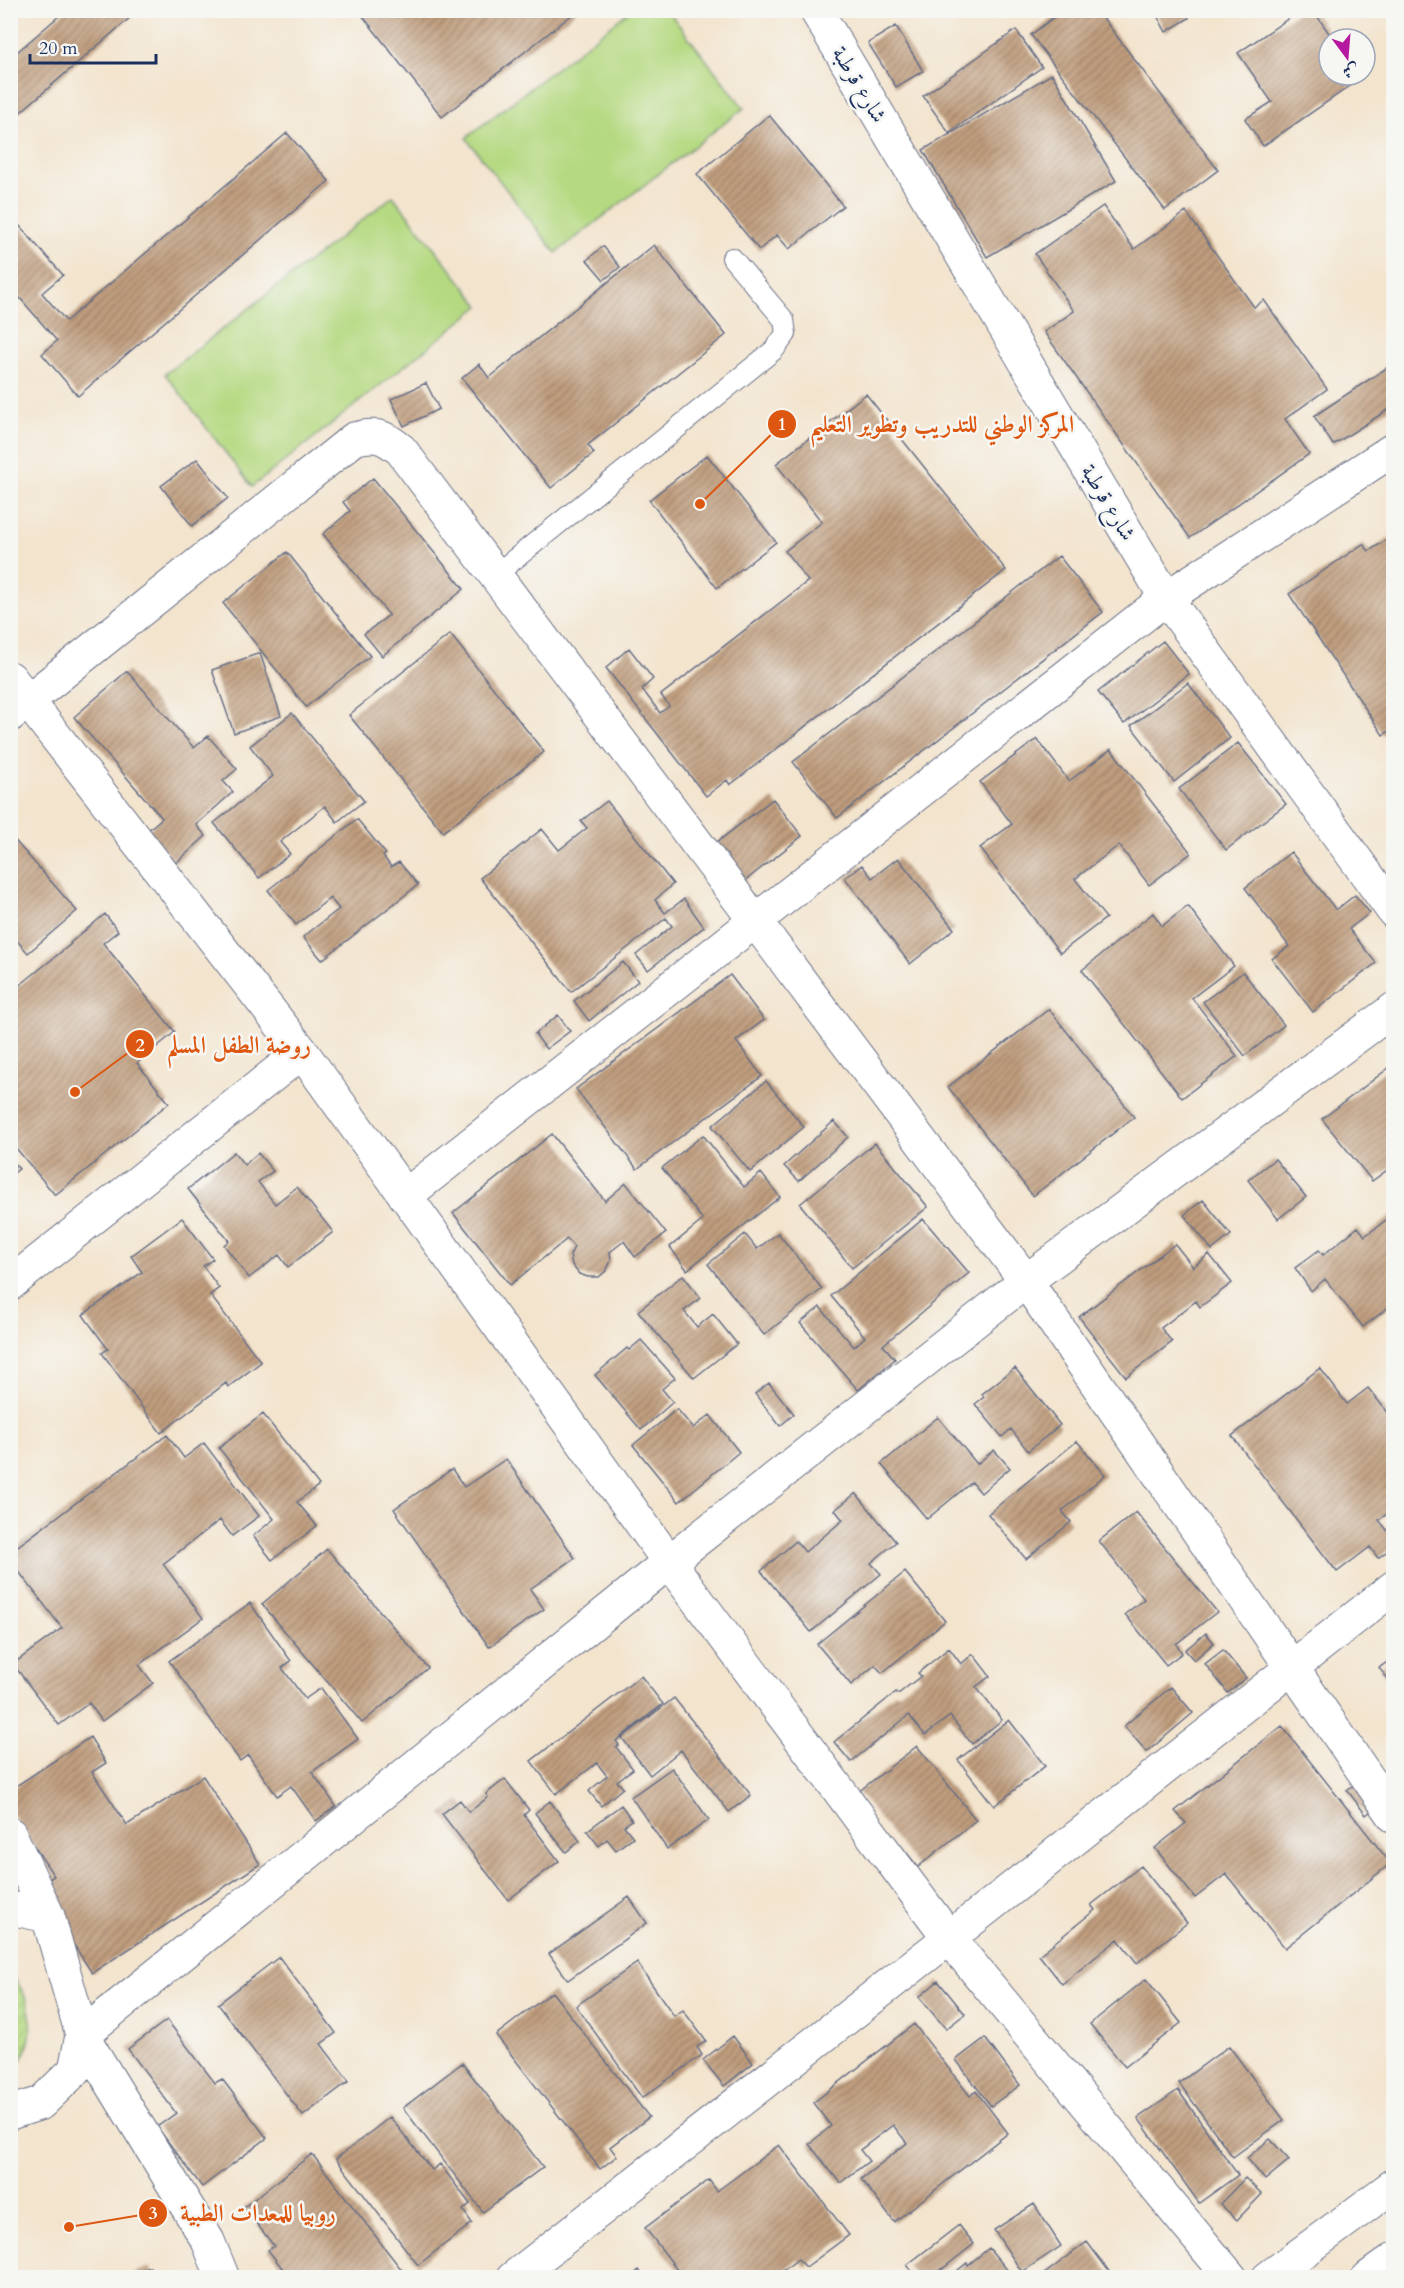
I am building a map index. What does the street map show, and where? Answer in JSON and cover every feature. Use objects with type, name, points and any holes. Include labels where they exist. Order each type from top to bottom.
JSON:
[{"type":"street","name":"شارع قرطبة","points":[[816,10],[1166,598],[1394,912]]},
{"type":"street","points":[[1231,2277],[949,1938],[669,1562],[302,1052],[16,698],[354,439],[370,435],[390,441],[401,450],[1026,1281],[1394,1816]]},
{"type":"street","points":[[405,1196],[1166,598],[1394,449]]},
{"type":"street","points":[[10,2113],[41,2103],[75,2070],[82,2036],[669,1562],[1026,1281],[1394,1009]]},
{"type":"street","points":[[10,1284],[302,1052]]},
{"type":"street","points":[[513,2277],[949,1938],[1394,1587]]},
{"type":"street","points":[[10,1834],[48,1916],[82,2036],[208,2241],[223,2277]]},
{"type":"street","points":[[10,1908],[48,1916]]},
{"type":"street","points":[[1268,2277],[1394,2185]]},
{"type":"street","points":[[1368,2277],[1394,2259]]},
{"type":"lane","points":[[495,575],[774,350],[786,334],[784,320],[732,258]]},
{"type":"green space","points":[[631,10],[668,11],[744,108],[556,253],[466,138]]},
{"type":"green space","points":[[393,196],[480,306],[252,487],[165,374]]},
{"type":"green space","points":[[10,1974],[25,1996],[31,2022],[27,2049],[11,2071]]},
{"type":"building","points":[[66,10],[139,10],[10,121],[10,58]]},
{"type":"building","points":[[358,10],[578,10],[442,117]]},
{"type":"building","points":[[1063,10],[1097,10],[1218,170],[1165,210],[1031,35]]},
{"type":"building","points":[[1154,10],[1184,10],[1189,18],[1166,32]]},
{"type":"building","points":[[1301,10],[1313,10],[1325,27],[1317,27],[1317,87],[1348,87],[1263,146],[1245,119],[1272,102],[1238,53]]},
{"type":"building","points":[[896,26],[923,71],[896,87],[868,43]]},
{"type":"building","points":[[1016,30],[1042,67],[949,133],[923,96]]},
{"type":"building","points":[[1052,74],[1116,181],[987,257],[923,150]]},
{"type":"building","points":[[769,115],[843,206],[789,249],[777,235],[759,250],[697,174]]},
{"type":"building","points":[[287,133],[329,181],[78,396],[42,354],[57,341],[20,298],[10,306],[10,215],[63,275],[42,293],[66,321]]},
{"type":"building","points":[[1103,206],[1134,249],[1186,212],[1254,307],[1264,300],[1327,389],[1285,419],[1309,454],[1190,538],[1044,332],[1074,311],[1035,254]]},
{"type":"building","points":[[654,245],[726,335],[588,445],[594,453],[551,488],[462,378],[479,364],[489,378]]},
{"type":"building","points":[[603,246],[620,267],[604,280],[587,260]]},
{"type":"building","points":[[1394,363],[1394,406],[1333,445],[1314,416]]},
{"type":"building","points":[[426,383],[439,409],[404,426],[391,399]]},
{"type":"building","points":[[866,394],[1006,570],[730,785],[727,780],[706,796],[606,668],[629,648],[653,679],[642,689],[660,713],[669,706],[661,695],[808,581],[785,551],[822,522],[776,464]]},
{"type":"building","points":[[707,455],[776,542],[717,588],[649,500]]},
{"type":"building","points":[[197,459],[228,498],[192,526],[161,486]]},
{"type":"building","points":[[373,478],[464,589],[382,656],[364,634],[389,615],[323,534],[350,511],[343,502]]},
{"type":"building","points":[[1394,535],[1394,728],[1383,735],[1289,594],[1363,544],[1369,551]]},
{"type":"building","points":[[287,552],[370,656],[306,707],[223,603]]},
{"type":"building","points":[[1059,556],[1103,612],[837,818],[793,762]]},
{"type":"building","points":[[450,634],[544,752],[443,832],[349,715]]},
{"type":"building","points":[[1163,641],[1189,674],[1124,724],[1098,692]]},
{"type":"building","points":[[260,653],[281,716],[234,733],[212,670]]},
{"type":"building","points":[[127,671],[194,748],[208,736],[237,769],[223,781],[233,792],[196,825],[206,836],[176,863],[147,831],[162,818],[74,717]]},
{"type":"building","points":[[1188,683],[1230,738],[1174,782],[1131,726]]},
{"type":"building","points":[[292,713],[364,801],[337,822],[325,806],[280,842],[290,854],[259,878],[214,823],[273,776],[250,746]]},
{"type":"building","points":[[1037,739],[1069,781],[1111,749],[1191,853],[1149,885],[1119,845],[1075,879],[1106,918],[1060,953],[980,848],[1012,824],[980,782]]},
{"type":"building","points":[[1238,743],[1286,804],[1226,850],[1179,789]]},
{"type":"building","points":[[773,799],[802,836],[741,884],[712,846]]},
{"type":"building","points":[[607,801],[673,884],[655,900],[665,913],[684,899],[704,927],[648,970],[636,955],[672,926],[666,918],[571,992],[480,878],[542,829],[559,850],[587,828],[581,821]]},
{"type":"building","points":[[357,819],[386,854],[383,856],[391,867],[399,862],[418,885],[322,960],[303,937],[339,909],[330,898],[296,925],[268,890]]},
{"type":"building","points":[[10,835],[77,911],[28,953],[10,933]]},
{"type":"building","points":[[1291,852],[1336,910],[1355,895],[1370,913],[1349,929],[1376,963],[1313,1012],[1272,959],[1289,946],[1245,888]]},
{"type":"building","points":[[898,858],[954,929],[910,964],[845,878],[862,865],[872,878]]},
{"type":"building","points":[[1188,906],[1234,966],[1192,998],[1237,1056],[1182,1098],[1082,970],[1153,913],[1162,926]]},
{"type":"building","points":[[105,914],[118,931],[103,943],[175,1032],[137,1063],[169,1103],[55,1195],[10,1141],[10,993]]},
{"type":"building","points":[[623,962],[638,981],[589,1021],[574,1001]]},
{"type":"building","points":[[1243,972],[1284,1025],[1245,1056],[1203,1002]]},
{"type":"building","points":[[730,975],[764,1020],[736,1041],[762,1076],[637,1169],[576,1089]]},
{"type":"building","points":[[1049,1009],[1134,1117],[1033,1196],[948,1087]]},
{"type":"building","points":[[558,1015],[570,1031],[546,1049],[535,1034]]},
{"type":"building","points":[[1394,1064],[1394,1165],[1372,1181],[1322,1119]]},
{"type":"building","points":[[766,1081],[804,1127],[750,1172],[712,1126]]},
{"type":"building","points":[[834,1121],[848,1137],[799,1181],[784,1166]]},
{"type":"building","points":[[552,1134],[605,1201],[626,1183],[666,1233],[635,1257],[624,1241],[610,1252],[611,1260],[607,1270],[599,1277],[579,1274],[572,1265],[570,1255],[574,1247],[567,1239],[510,1285],[453,1213]]},
{"type":"building","points":[[703,1135],[744,1187],[761,1173],[780,1197],[687,1270],[670,1247],[703,1220],[662,1168]]},
{"type":"building","points":[[875,1143],[928,1207],[852,1268],[800,1204]]},
{"type":"building","points":[[234,1152],[244,1165],[258,1153],[273,1171],[258,1182],[275,1204],[297,1187],[333,1232],[288,1267],[279,1255],[249,1278],[224,1245],[229,1241],[188,1189]]},
{"type":"building","points":[[10,1159],[19,1169],[10,1176]]},
{"type":"building","points":[[1275,1159],[1306,1197],[1278,1219],[1248,1180]]},
{"type":"building","points":[[1203,1200],[1231,1235],[1212,1250],[1184,1215]]},
{"type":"building","points":[[1394,1214],[1394,1303],[1363,1327],[1325,1279],[1311,1291],[1295,1268],[1319,1250],[1323,1255],[1358,1227],[1365,1236]]},
{"type":"building","points":[[182,1218],[213,1259],[203,1266],[219,1288],[210,1295],[261,1362],[228,1387],[226,1383],[161,1433],[102,1353],[108,1349],[83,1315],[142,1272],[131,1256]]},
{"type":"building","points":[[923,1219],[969,1273],[883,1345],[895,1359],[858,1390],[800,1323],[820,1307],[854,1347],[865,1337],[831,1296]]},
{"type":"building","points":[[778,1233],[822,1289],[764,1335],[708,1264],[745,1234],[757,1249]]},
{"type":"building","points":[[1175,1244],[1193,1267],[1209,1254],[1232,1283],[1200,1307],[1196,1301],[1161,1328],[1172,1342],[1126,1377],[1079,1317]]},
{"type":"building","points":[[683,1275],[701,1298],[684,1311],[697,1327],[713,1314],[737,1344],[694,1378],[638,1311]]},
{"type":"building","points":[[641,1340],[675,1378],[662,1389],[673,1402],[641,1430],[595,1375],[627,1348],[629,1350]]},
{"type":"building","points":[[1015,1368],[1060,1425],[1028,1451],[1011,1429],[1002,1437],[975,1404],[984,1397],[982,1394]]},
{"type":"building","points":[[1320,1368],[1347,1404],[1368,1388],[1394,1420],[1394,1509],[1379,1520],[1394,1539],[1394,1546],[1378,1558],[1370,1547],[1337,1572],[1232,1436]]},
{"type":"building","points":[[769,1383],[794,1414],[780,1426],[755,1394]]},
{"type":"building","points":[[677,1409],[693,1428],[710,1415],[739,1452],[679,1502],[633,1445]]},
{"type":"building","points":[[263,1414],[319,1485],[297,1502],[317,1526],[272,1560],[253,1536],[274,1519],[219,1448]]},
{"type":"building","points":[[938,1417],[977,1464],[994,1450],[1010,1468],[981,1493],[972,1482],[927,1519],[881,1464]]},
{"type":"building","points":[[167,1435],[184,1458],[204,1443],[259,1516],[232,1536],[220,1520],[163,1564],[203,1618],[139,1665],[153,1683],[102,1721],[89,1703],[59,1725],[13,1664],[62,1628],[10,1560],[10,1552]]},
{"type":"building","points":[[1077,1441],[1105,1475],[1062,1511],[1071,1522],[1026,1559],[988,1514]]},
{"type":"building","points":[[506,1459],[575,1558],[530,1589],[544,1609],[489,1647],[394,1509],[452,1469],[464,1487]]},
{"type":"building","points":[[856,1493],[896,1542],[871,1563],[881,1574],[811,1632],[761,1571],[796,1541],[805,1552],[843,1520],[835,1510]]},
{"type":"building","points":[[1136,1512],[1217,1612],[1176,1644],[1182,1653],[1166,1665],[1125,1614],[1144,1599],[1099,1541]]},
{"type":"building","points":[[327,1549],[428,1668],[362,1723],[262,1604]]},
{"type":"building","points":[[905,1572],[945,1621],[882,1673],[875,1665],[851,1685],[817,1644]]},
{"type":"building","points":[[250,1603],[291,1661],[282,1668],[305,1699],[321,1688],[358,1739],[312,1772],[336,1806],[316,1821],[291,1786],[277,1796],[248,1755],[240,1761],[169,1661]]},
{"type":"building","points":[[1206,1633],[1214,1643],[1194,1660],[1185,1650]]},
{"type":"building","points":[[949,1648],[961,1664],[973,1654],[990,1676],[976,1687],[1002,1720],[972,1744],[950,1716],[925,1735],[909,1715],[851,1762],[834,1742],[896,1692],[898,1694],[921,1676],[918,1673]]},
{"type":"building","points":[[1223,1650],[1246,1678],[1228,1693],[1205,1664]]},
{"type":"building","points":[[1394,1657],[1394,1686],[1379,1668]]},
{"type":"building","points":[[641,1676],[663,1704],[616,1741],[619,1745],[616,1747],[633,1769],[617,1781],[623,1788],[601,1806],[589,1791],[607,1776],[597,1763],[556,1794],[531,1761]]},
{"type":"building","points":[[1171,1687],[1193,1713],[1147,1752],[1124,1726]]},
{"type":"building","points":[[674,1698],[751,1795],[729,1812],[681,1750],[650,1775],[622,1738]]},
{"type":"building","points":[[1009,1720],[1045,1766],[994,1806],[958,1760]]},
{"type":"building","points":[[1282,1726],[1388,1860],[1394,1856],[1394,1868],[1390,1864],[1285,1948],[1226,1874],[1195,1898],[1155,1848],[1186,1823],[1175,1811]]},
{"type":"building","points":[[90,1737],[106,1763],[92,1772],[127,1825],[203,1776],[260,1864],[92,1973],[36,1887],[54,1876],[10,1810],[10,1790]]},
{"type":"building","points":[[917,1746],[976,1820],[918,1867],[858,1792]]},
{"type":"building","points":[[672,1768],[709,1820],[667,1849],[631,1797]]},
{"type":"building","points":[[1363,1778],[1382,1802],[1366,1815],[1347,1790]]},
{"type":"building","points":[[505,1779],[529,1810],[524,1815],[559,1861],[508,1900],[442,1814],[460,1800],[469,1812]]},
{"type":"building","points":[[550,1801],[580,1841],[566,1852],[535,1813]]},
{"type":"building","points":[[621,1805],[632,1820],[624,1826],[633,1837],[616,1850],[607,1839],[599,1846],[587,1831]]},
{"type":"building","points":[[1141,1866],[1187,1923],[1137,1963],[1118,1939],[1062,1984],[1039,1955],[1095,1910],[1091,1905]]},
{"type":"building","points":[[629,1897],[647,1923],[568,1980],[549,1954]]},
{"type":"building","points":[[279,1957],[336,2033],[321,2044],[349,2081],[303,2116],[218,2004]]},
{"type":"building","points":[[637,1963],[674,2016],[683,2010],[706,2041],[697,2047],[702,2055],[642,2098],[576,2006]]},
{"type":"building","points":[[1146,1979],[1181,2023],[1125,2067],[1090,2024]]},
{"type":"building","points":[[938,1981],[965,2014],[946,2029],[919,1997]]},
{"type":"building","points":[[552,1992],[649,2117],[610,2147],[617,2156],[600,2169],[496,2035]]},
{"type":"building","points":[[167,2020],[215,2083],[222,2079],[267,2138],[202,2187],[157,2127],[176,2113],[128,2049]]},
{"type":"building","points":[[914,2024],[970,2096],[976,2091],[1008,2133],[894,2222],[861,2179],[907,2143],[893,2125],[860,2150],[869,2161],[840,2183],[809,2144],[831,2126],[813,2103]]},
{"type":"building","points":[[733,2036],[753,2063],[724,2086],[703,2060]]},
{"type":"building","points":[[985,2038],[1020,2085],[991,2106],[956,2060]]},
{"type":"building","points":[[1229,2046],[1284,2120],[1233,2157],[1179,2083]]},
{"type":"building","points":[[462,2063],[543,2167],[483,2212],[403,2108]]},
{"type":"building","points":[[1178,2090],[1238,2175],[1199,2203],[1138,2118]]},
{"type":"building","points":[[390,2117],[432,2170],[440,2164],[470,2204],[463,2210],[472,2223],[418,2265],[336,2159]]},
{"type":"building","points":[[1270,2139],[1289,2160],[1265,2180],[1247,2158]]},
{"type":"building","points":[[779,2145],[849,2235],[806,2267],[798,2259],[779,2274],[782,2278],[684,2278],[645,2228],[709,2180],[717,2191]]},
{"type":"building","points":[[312,2154],[408,2278],[290,2278],[268,2250],[274,2246],[244,2207]]},
{"type":"building","points":[[1245,2178],[1262,2194],[1237,2220],[1220,2204]]},
{"type":"building","points":[[1034,2204],[1061,2246],[1022,2272],[994,2230]]},
{"type":"building","points":[[959,2225],[974,2244],[931,2278],[917,2278],[907,2265]]},
{"type":"building","points":[[1087,2242],[1114,2278],[1044,2278],[1043,2275]]},
{"type":"building","points":[[989,2248],[1014,2278],[948,2278],[967,2263],[968,2265]]},
{"type":"building","points":[[150,2267],[154,2278],[124,2278],[124,2277]]},
{"type":"building","points":[[639,2270],[645,2278],[629,2278]]},
{"type":"place","name":"المركز الوطني للتدريب وتطوير التعليم","points":[[700,504]]},
{"type":"place","name":"روضة الطفل المسلم","points":[[75,1092]]},
{"type":"place","name":"روبيا للمعدات الطبية","points":[[69,2227]]}]
